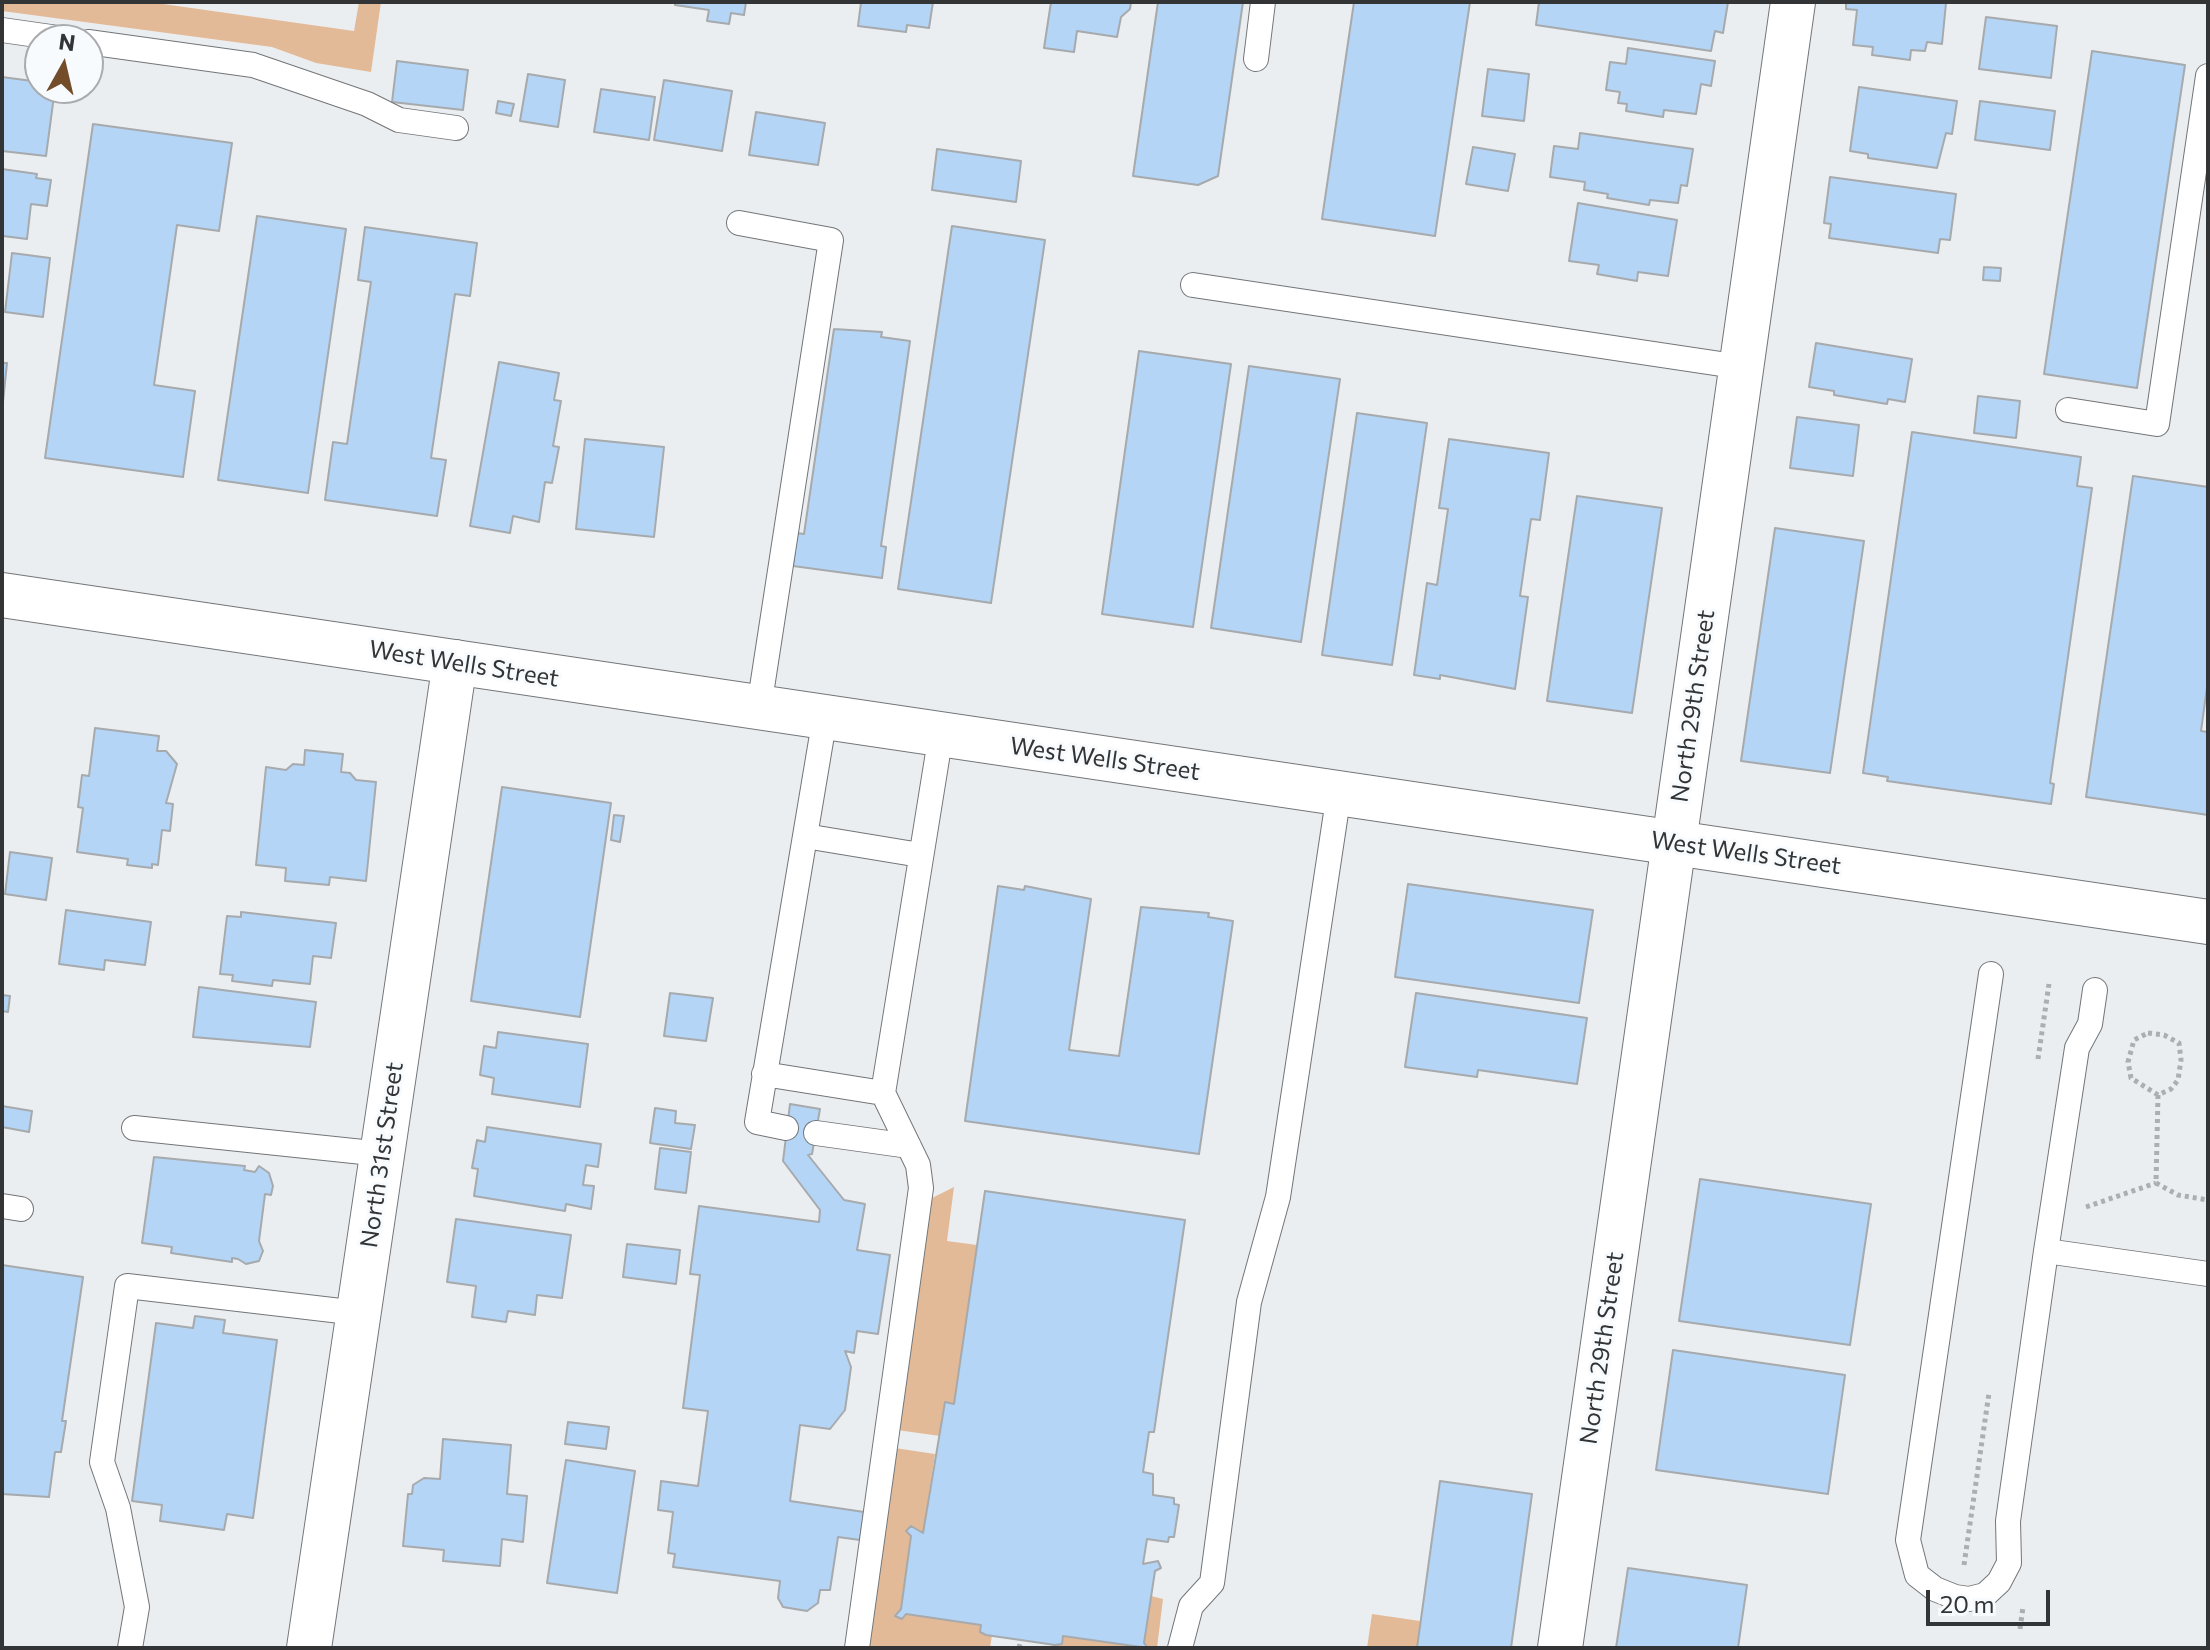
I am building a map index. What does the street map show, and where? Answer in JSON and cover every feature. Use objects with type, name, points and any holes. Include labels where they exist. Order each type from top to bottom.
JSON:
[{"type":"street","name":"North 29th Street","points":[[1560,1648],[1793,2]]},
{"type":"street","name":"West Wells Street","points":[[2,595],[2208,922]]},
{"type":"street","name":"North 31st Street","points":[[309,1648],[455,662]]},
{"type":"lane","points":[[1256,59],[1263,2]]},
{"type":"lane","points":[[2,30],[24,33]]},
{"type":"lane","points":[[104,44],[253,65],[338,93],[399,120],[456,128]]},
{"type":"lane","points":[[2068,410],[2157,424],[2208,76]]},
{"type":"lane","points":[[739,223],[831,240],[759,707]]},
{"type":"lane","points":[[1193,285],[1741,367]]},
{"type":"lane","points":[[786,1128],[757,1122],[825,717]]},
{"type":"lane","points":[[857,1648],[922,1175],[883,1093],[941,734]]},
{"type":"lane","points":[[1180,1648],[1191,1606],[1212,1583],[1249,1302],[1278,1197],[1339,793]]},
{"type":"lane","points":[[805,836],[920,855]]},
{"type":"lane","points":[[1991,974],[1908,1540],[1917,1575],[1935,1589],[1955,1597],[1969,1599],[1985,1595],[1999,1582],[2009,1563],[2008,1521],[2046,1251],[2077,1048],[2090,1024],[2095,990]]},
{"type":"lane","points":[[764,1074],[883,1093]]},
{"type":"lane","points":[[134,1128],[382,1154]]},
{"type":"lane","points":[[816,1133],[909,1146]]},
{"type":"lane","points":[[2046,1251],[2208,1274]]},
{"type":"lane","points":[[130,1648],[137,1607],[118,1508],[102,1462],[127,1286],[358,1313]]},
{"type":"path","points":[[2148,1033],[2164,1035],[2179,1043],[2178,1080],[2171,1089],[2158,1095],[2131,1078],[2128,1062],[2134,1040],[2148,1033]]},
{"type":"path","points":[[2156,1183],[2158,1095]]},
{"type":"path","points":[[2081,1209],[2156,1183],[2178,1195],[2208,1200]]},
{"type":"path","points":[[1019,1648],[1021,1639]]},
{"type":"shaded area","points":[[2,2],[149,2],[354,31],[359,2],[381,2],[371,72],[316,63],[272,47],[2,11]]},
{"type":"shaded area","points":[[954,1187],[947,1241],[977,1245],[954,1404],[945,1403],[940,1436],[897,1430],[932,1198]]},
{"type":"shaded area","points":[[895,1448],[935,1454],[923,1533],[911,1526],[906,1531],[911,1536],[901,1609],[895,1616],[902,1619],[906,1614],[981,1625],[992,1635],[990,1648],[866,1648]]},
{"type":"shaded area","points":[[1151,1596],[1163,1599],[1157,1648],[1148,1648],[1144,1643]]},
{"type":"shaded area","points":[[1372,1614],[1420,1621],[1417,1648],[1367,1648]]},
{"type":"shaded area","points":[[1063,1636],[1138,1647],[1138,1648],[1049,1648]]},
{"type":"building","points":[[675,2],[746,2],[744,15],[731,13],[729,24],[707,21],[709,10],[675,5]]},
{"type":"building","points":[[861,2],[933,2],[929,28],[907,25],[906,32],[858,26]]},
{"type":"building","points":[[1051,2],[1131,2],[1130,9],[1121,17],[1117,37],[1077,31],[1074,52],[1044,48]]},
{"type":"building","points":[[1158,2],[1243,2],[1218,176],[1198,185],[1133,176]]},
{"type":"building","points":[[1354,2],[1470,2],[1435,236],[1322,219]]},
{"type":"building","points":[[1539,2],[1728,2],[1723,33],[1715,31],[1711,51],[1536,25]]},
{"type":"building","points":[[1846,2],[1946,3],[1942,44],[1927,42],[1925,51],[1911,50],[1910,60],[1872,55],[1873,47],[1853,45],[1857,10],[1846,9]]},
{"type":"building","points":[[1986,17],[2057,26],[2051,78],[1979,69]]},
{"type":"building","points":[[1628,48],[1715,61],[1711,86],[1701,84],[1696,114],[1664,110],[1663,117],[1626,111],[1627,104],[1618,103],[1620,92],[1606,90],[1610,62],[1626,64]]},
{"type":"building","points":[[2092,51],[2185,65],[2137,388],[2044,374]]},
{"type":"building","points":[[397,61],[468,70],[463,110],[392,102]]},
{"type":"building","points":[[1488,69],[1529,74],[1524,121],[1482,116]]},
{"type":"building","points":[[528,74],[565,80],[558,127],[520,121]]},
{"type":"building","points":[[2,77],[24,80],[24,104],[53,104],[46,156],[2,151]]},
{"type":"building","points":[[664,80],[732,91],[722,151],[654,140]]},
{"type":"building","points":[[1859,87],[1957,101],[1952,134],[1946,133],[1937,168],[1868,158],[1868,154],[1850,151]]},
{"type":"building","points":[[601,89],[655,97],[649,140],[594,132]]},
{"type":"building","points":[[498,101],[514,104],[511,116],[496,113]]},
{"type":"building","points":[[1980,101],[2055,111],[2050,150],[1975,140]]},
{"type":"building","points":[[756,112],[825,123],[818,165],[749,155]]},
{"type":"building","points":[[93,124],[232,143],[219,231],[177,225],[154,385],[195,391],[183,477],[45,458]]},
{"type":"building","points":[[1580,133],[1693,149],[1687,186],[1681,185],[1678,203],[1650,200],[1649,205],[1607,198],[1608,194],[1584,190],[1585,182],[1550,177],[1554,146],[1578,149]]},
{"type":"building","points":[[1473,147],[1515,154],[1508,191],[1466,184]]},
{"type":"building","points":[[937,149],[1021,161],[1016,202],[932,190]]},
{"type":"building","points":[[2,169],[37,174],[36,178],[51,180],[47,206],[31,204],[27,239],[3,236],[2,243]]},
{"type":"building","points":[[1830,177],[1956,194],[1950,240],[1940,239],[1938,253],[1829,238],[1831,224],[1824,223]]},
{"type":"building","points":[[1578,203],[1677,220],[1668,276],[1638,272],[1637,281],[1597,274],[1599,265],[1569,261]]},
{"type":"building","points":[[257,216],[346,229],[308,493],[218,480]]},
{"type":"building","points":[[952,226],[1045,240],[991,603],[898,589]]},
{"type":"building","points":[[365,227],[477,243],[470,296],[455,294],[431,458],[446,460],[437,516],[325,500],[333,442],[347,444],[371,282],[358,280]]},
{"type":"building","points":[[12,253],[50,258],[43,317],[5,312]]},
{"type":"building","points":[[1984,267],[2001,268],[2000,281],[1983,280]]},
{"type":"building","points":[[834,329],[882,332],[881,337],[910,341],[881,546],[886,547],[882,578],[793,566],[797,533],[804,534]]},
{"type":"building","points":[[1816,343],[1912,359],[1905,402],[1888,399],[1887,404],[1834,395],[1834,391],[1809,387]]},
{"type":"building","points":[[1139,351],[1231,364],[1193,627],[1102,614]]},
{"type":"building","points":[[499,362],[559,373],[554,400],[561,401],[553,446],[559,447],[552,483],[545,482],[539,522],[513,516],[510,533],[470,526]]},
{"type":"building","points":[[2,363],[7,363],[3,402],[2,402]]},
{"type":"building","points":[[1249,366],[1340,379],[1301,642],[1211,628]]},
{"type":"building","points":[[1978,396],[2020,401],[2016,438],[1974,433]]},
{"type":"building","points":[[1357,413],[1427,423],[1392,665],[1322,655]]},
{"type":"building","points":[[1797,417],[1859,425],[1853,476],[1790,468]]},
{"type":"building","points":[[1912,432],[2081,457],[2077,486],[2092,488],[2050,783],[2054,784],[2051,804],[1887,781],[1888,777],[1863,773]]},
{"type":"building","points":[[585,439],[664,447],[654,537],[576,529]]},
{"type":"building","points":[[1449,439],[1549,453],[1540,520],[1531,519],[1520,596],[1528,597],[1515,689],[1440,675],[1440,679],[1414,675],[1427,583],[1437,585],[1448,509],[1439,508]]},
{"type":"building","points":[[2133,476],[2208,487],[2208,680],[2201,731],[2208,732],[2208,815],[2086,797]]},
{"type":"building","points":[[1577,496],[1662,508],[1632,713],[1547,701]]},
{"type":"building","points":[[1775,528],[1864,541],[1830,773],[1741,761]]},
{"type":"building","points":[[95,728],[159,736],[157,751],[166,751],[177,764],[166,803],[173,804],[170,831],[162,830],[158,865],[152,864],[152,868],[127,865],[128,859],[77,852],[83,808],[78,807],[82,775],[89,776]]},
{"type":"building","points":[[305,750],[343,754],[341,772],[350,773],[356,780],[376,782],[366,881],[330,877],[329,885],[285,881],[286,868],[256,865],[266,767],[286,770],[293,764],[304,765]]},
{"type":"building","points":[[502,787],[611,803],[580,1017],[471,1001]]},
{"type":"building","points":[[614,815],[624,816],[620,842],[611,840]]},
{"type":"building","points":[[10,852],[52,858],[46,900],[5,894]]},
{"type":"building","points":[[1408,884],[1593,910],[1579,1003],[1395,977]]},
{"type":"building","points":[[998,886],[1024,890],[1025,886],[1091,899],[1069,1050],[1119,1056],[1141,907],[1209,913],[1208,917],[1233,921],[1199,1154],[965,1121]]},
{"type":"building","points":[[66,910],[151,922],[145,965],[105,960],[104,970],[59,964]]},
{"type":"building","points":[[241,912],[336,923],[331,958],[313,956],[310,984],[273,980],[272,986],[232,981],[233,975],[220,974],[227,916],[241,917]]},
{"type":"building","points":[[199,987],[316,1002],[310,1047],[193,1037]]},
{"type":"building","points":[[670,993],[713,998],[706,1041],[664,1036]]},
{"type":"building","points":[[1416,993],[1587,1018],[1577,1084],[1478,1070],[1477,1077],[1405,1067]]},
{"type":"building","points":[[2,995],[10,996],[8,1012],[2,1011]]},
{"type":"building","points":[[498,1032],[588,1044],[580,1107],[492,1094],[494,1078],[480,1075],[484,1046],[496,1048]]},
{"type":"building","points":[[790,1104],[820,1109],[812,1154],[808,1155],[844,1200],[865,1204],[857,1250],[890,1255],[878,1334],[857,1331],[854,1353],[845,1351],[851,1367],[845,1410],[830,1429],[800,1425],[790,1501],[864,1512],[860,1540],[838,1537],[830,1590],[820,1590],[818,1603],[807,1611],[783,1607],[778,1598],[780,1581],[673,1567],[675,1554],[668,1553],[673,1512],[658,1510],[661,1481],[698,1486],[708,1411],[683,1408],[700,1275],[690,1274],[699,1206],[819,1222],[820,1210],[783,1161]]},
{"type":"building","points":[[2,1106],[32,1111],[29,1132],[2,1127]]},
{"type":"building","points":[[655,1108],[676,1111],[675,1123],[695,1125],[691,1149],[650,1143]]},
{"type":"building","points":[[487,1127],[601,1144],[598,1167],[586,1165],[583,1185],[594,1186],[591,1209],[566,1204],[565,1211],[474,1196],[478,1169],[472,1168],[477,1140],[485,1142]]},
{"type":"building","points":[[660,1148],[691,1152],[686,1193],[655,1189]]},
{"type":"building","points":[[154,1157],[245,1166],[244,1170],[255,1172],[259,1166],[269,1173],[273,1186],[271,1195],[265,1194],[259,1241],[263,1251],[259,1261],[246,1264],[232,1258],[232,1262],[171,1253],[172,1247],[142,1243]]},
{"type":"building","points":[[1700,1179],[1871,1204],[1850,1345],[1679,1321]]},
{"type":"building","points":[[985,1191],[1185,1220],[1154,1432],[1149,1432],[1143,1472],[1153,1474],[1153,1495],[1174,1498],[1174,1504],[1179,1505],[1174,1537],[1169,1537],[1168,1542],[1147,1539],[1143,1564],[1158,1561],[1161,1568],[1155,1571],[1144,1643],[1148,1648],[1063,1636],[1062,1644],[1055,1645],[986,1635],[980,1632],[981,1625],[906,1614],[902,1619],[895,1616],[901,1609],[911,1536],[906,1531],[911,1526],[923,1533],[945,1402],[954,1404]]},
{"type":"building","points":[[456,1219],[571,1235],[562,1298],[537,1295],[535,1315],[508,1311],[506,1322],[472,1317],[476,1286],[447,1282]]},
{"type":"building","points":[[627,1244],[680,1250],[676,1284],[623,1277]]},
{"type":"building","points":[[2,1265],[83,1277],[62,1421],[66,1421],[61,1452],[55,1452],[49,1497],[2,1494]]},
{"type":"building","points":[[195,1316],[225,1320],[223,1333],[277,1340],[253,1518],[227,1514],[224,1530],[160,1521],[162,1505],[132,1501],[156,1323],[193,1328]]},
{"type":"building","points":[[1673,1350],[1845,1375],[1828,1494],[1656,1470]]},
{"type":"building","points":[[568,1422],[609,1427],[606,1449],[565,1444]]},
{"type":"building","points":[[443,1439],[511,1445],[507,1494],[527,1496],[523,1542],[502,1539],[500,1566],[443,1561],[444,1550],[403,1546],[408,1494],[412,1494],[413,1485],[424,1478],[440,1479]]},
{"type":"building","points":[[566,1460],[635,1471],[617,1593],[547,1583]]},
{"type":"building","points":[[1440,1481],[1532,1494],[1511,1648],[1417,1648]]},
{"type":"building","points":[[1628,1568],[1747,1585],[1738,1648],[1616,1648]]}]
